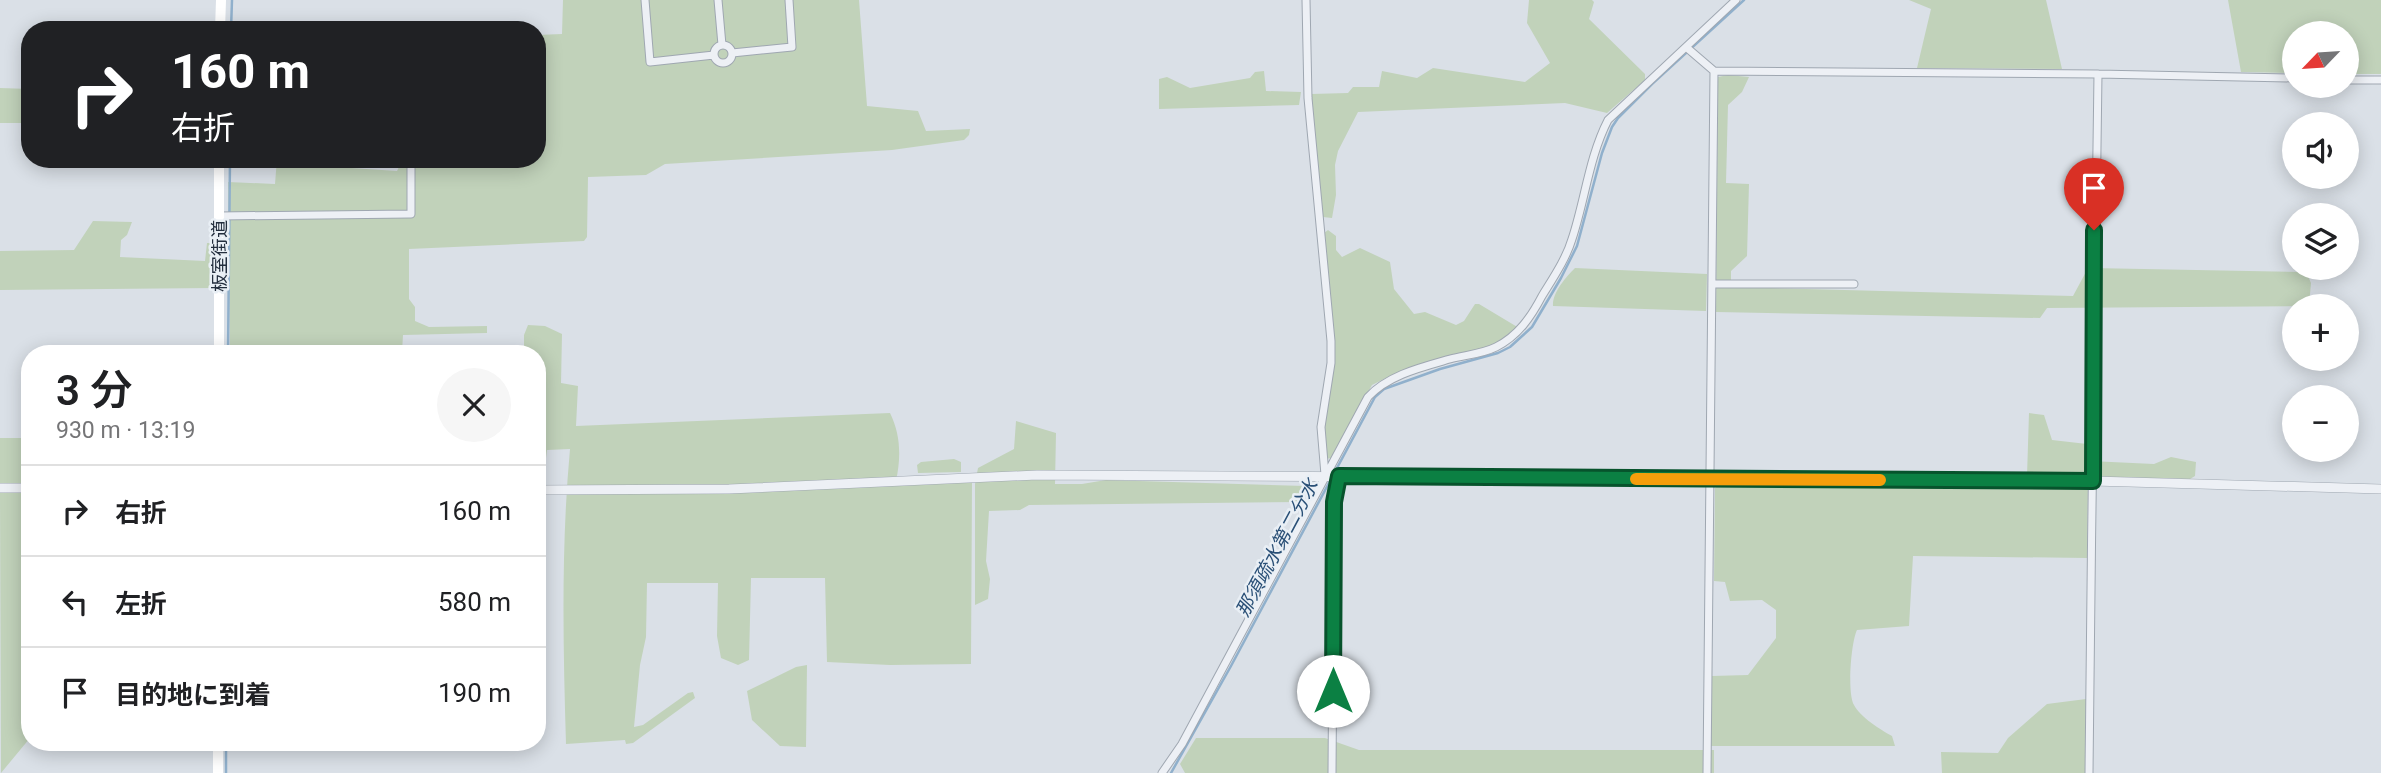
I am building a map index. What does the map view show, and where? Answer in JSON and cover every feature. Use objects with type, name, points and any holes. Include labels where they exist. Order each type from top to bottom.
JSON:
[{"type":"main road","points":[[220,21],[221,0]]},
{"type":"main road","name":"板室街道","points":[[219,168],[219,345]]},
{"type":"main road","points":[[218,751],[218,773]]},
{"type":"street","points":[[645,0],[650,62],[713,55]]},
{"type":"street","points":[[718,0],[722,45]]},
{"type":"street","points":[[732,53],[792,47],[789,0]]},
{"type":"street","points":[[1306,0],[1308,98],[1331,341],[1331,363],[1321,427],[1325,475]]},
{"type":"street","points":[[1162,773],[1182,744],[1368,397],[1375,388],[1408,372],[1496,348],[1516,334],[1532,314],[1572,242],[1599,142],[1608,120],[1736,0]]},
{"type":"street","points":[[722,45],[730,48],[732,53],[730,60],[722,63],[713,55],[715,48],[722,45]]},
{"type":"street","points":[[1686,47],[1714,71],[2282,78]]},
{"type":"street","points":[[1707,773],[1714,71]]},
{"type":"street","points":[[2089,773],[2093,282],[2098,74]]},
{"type":"street","points":[[2359,80],[2381,80]]},
{"type":"street","points":[[219,216],[411,214],[411,168]]},
{"type":"street","points":[[1713,284],[1854,284]]},
{"type":"street","points":[[546,490],[729,489],[1024,475],[2093,481],[2381,489]]},
{"type":"street","points":[[1332,773],[1334,502],[1339,476]]},
{"type":"street","points":[[0,488],[21,488]]},
{"type":"green space","points":[[563,0],[859,0],[867,106],[918,111],[926,131],[970,129],[969,135],[964,140],[892,150],[665,164],[646,175],[588,177],[587,237],[584,241],[409,249],[409,299],[415,307],[415,321],[429,327],[487,326],[487,333],[403,335],[402,345],[230,345],[228,182],[275,184],[276,168],[397,171],[398,168],[546,168],[546,35],[562,34]]},
{"type":"green space","points":[[1529,0],[1592,0],[1594,2],[1589,19],[1645,74],[1645,80],[1607,113],[1565,103],[1358,112],[1338,151],[1332,218],[1323,217],[1311,94],[1348,93],[1353,87],[1379,87],[1382,71],[1417,78],[1433,68],[1525,82],[1550,63],[1527,23]]},
{"type":"green space","points":[[1909,0],[2046,0],[2062,69],[1917,68],[1931,9]]},
{"type":"green space","points":[[2228,0],[2381,0],[2381,74],[2359,74],[2359,21],[2282,21],[2282,73],[2241,72]]},
{"type":"green space","points":[[1264,71],[1266,91],[1301,92],[1299,105],[1159,109],[1159,79],[1167,77],[1190,88],[1250,78],[1255,72]]},
{"type":"green space","points":[[1718,77],[1749,77],[1742,92],[1728,105],[1726,183],[1749,184],[1747,256],[1731,271],[1731,287],[2073,296],[2087,270],[2091,268],[2282,272],[2282,280],[2310,280],[2310,294],[2282,294],[2282,306],[2047,308],[2040,318],[1716,312]]},
{"type":"green space","points":[[0,88],[21,89],[21,123],[0,123]]},
{"type":"green space","points":[[93,221],[132,222],[127,235],[121,240],[120,257],[205,261],[207,243],[213,243],[213,288],[0,290],[0,251],[74,250]]},
{"type":"green space","points":[[1328,230],[1336,236],[1336,250],[1342,257],[1360,248],[1390,262],[1394,289],[1414,314],[1425,312],[1456,325],[1464,321],[1475,304],[1479,304],[1519,328],[1492,347],[1425,363],[1372,385],[1331,458],[1326,459],[1324,426],[1333,363],[1324,233]]},
{"type":"green space","points":[[1575,268],[1707,274],[1706,311],[1553,306],[1557,291]]},
{"type":"green space","points":[[528,325],[545,326],[562,334],[561,383],[578,386],[576,426],[890,413],[899,447],[896,481],[972,481],[971,664],[890,665],[827,662],[825,578],[751,578],[749,660],[738,665],[721,658],[717,636],[718,583],[647,583],[646,637],[640,665],[634,727],[643,725],[688,693],[693,692],[695,698],[633,743],[626,744],[625,740],[566,744],[564,559],[570,449],[547,450],[546,458],[546,345],[524,345]]},
{"type":"green space","points":[[2029,413],[2044,415],[2052,440],[2087,444],[2090,461],[2154,464],[2171,457],[2196,462],[2195,476],[2190,479],[2027,476]]},
{"type":"green space","points":[[1016,421],[1056,433],[1055,484],[1082,484],[1106,480],[1305,486],[1303,502],[1029,505],[1020,510],[989,511],[986,561],[990,579],[988,599],[975,605],[975,484],[978,468],[1014,449]]},
{"type":"green space","points":[[0,438],[21,438],[21,484],[0,484]]},
{"type":"green space","points":[[954,459],[961,462],[961,472],[918,473],[917,465],[921,462]]},
{"type":"green space","points":[[1720,483],[2088,485],[2087,558],[1913,556],[1909,626],[1857,630],[1852,656],[1850,680],[1854,705],[1866,719],[1892,736],[1895,746],[1710,746],[1712,676],[1748,675],[1776,638],[1776,610],[1762,600],[1730,601],[1725,582],[1714,581],[1715,488]]},
{"type":"green space","points":[[0,493],[21,493],[21,749],[1,773]]},
{"type":"green space","points":[[807,665],[806,747],[780,746],[752,720],[747,691],[796,667]]},
{"type":"green space","points":[[2086,699],[2085,773],[1942,773],[1941,752],[1998,753],[2008,738],[2047,704]]},
{"type":"green space","points":[[1196,738],[1325,738],[1359,750],[1714,750],[1714,773],[1185,773],[1180,764]]},
{"type":"waterway","points":[[231,21],[232,0]]},
{"type":"waterway","name":"那須疏水第二分水","points":[[1171,773],[1375,397],[1384,389],[1440,369],[1498,353],[1510,347],[1532,327],[1577,246],[1602,153],[1612,127],[1652,84],[1744,0]]},
{"type":"waterway","points":[[228,345],[230,168]]},
{"type":"waterway","points":[[226,751],[226,773]]},
{"type":"slow traffic","points":[[1636,479],[1880,480]]},
{"type":"route","points":[[1333,691],[1334,502],[1339,476],[2093,481],[2094,230]]}]
